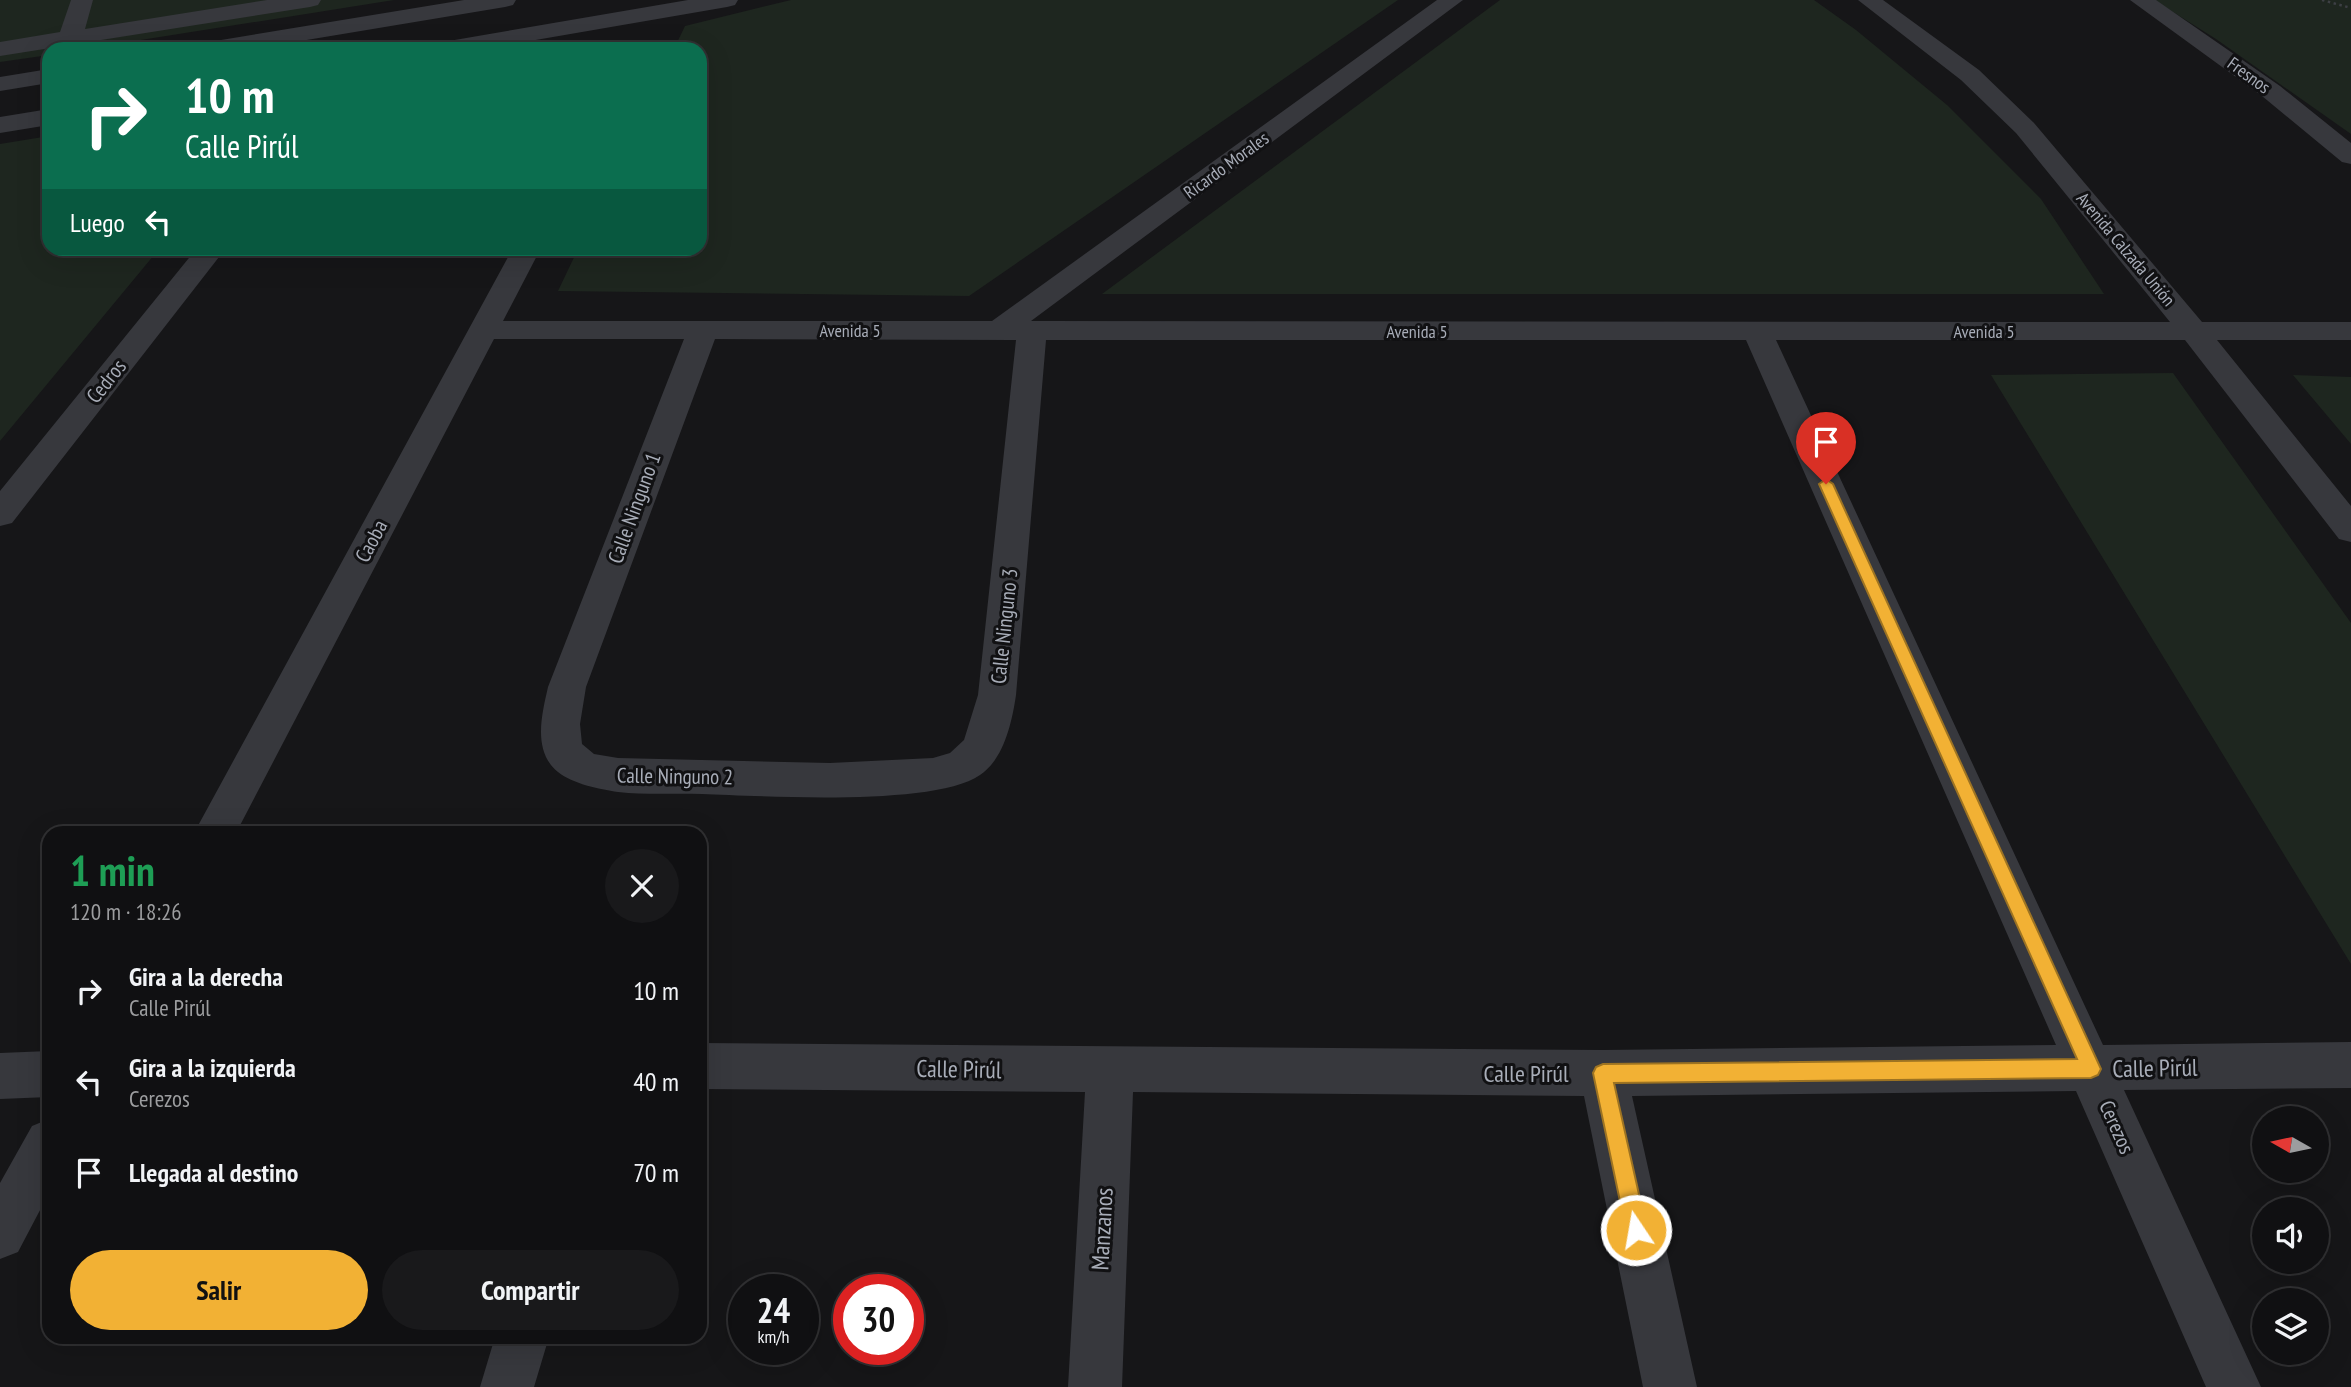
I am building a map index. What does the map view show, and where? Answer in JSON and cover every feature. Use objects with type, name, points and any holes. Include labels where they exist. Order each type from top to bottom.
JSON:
[{"type":"street","points":[[70,38],[82,0]]},
{"type":"street","points":[[251,42],[505,0]]},
{"type":"street","points":[[477,42],[649,7],[727,0]]},
{"type":"street","name":"Ricardo Morales","points":[[999,330],[1452,0]]},
{"type":"street","name":"Avenida Calzada Unión","points":[[1868,0],[1970,75],[2025,128],[2194,331],[2351,530]]},
{"type":"street","name":"Fresnos","points":[[2141,0],[2261,83],[2349,153]]},
{"type":"street","points":[[45,42],[179,10],[296,1]]},
{"type":"street","points":[[638,38],[649,7]]},
{"type":"street","points":[[0,49],[42,42]]},
{"type":"street","points":[[0,84],[42,77]]},
{"type":"street","points":[[0,125],[42,118]]},
{"type":"street","name":"Cedros","points":[[0,514],[206,256]]},
{"type":"street","name":"Caoba","points":[[219,826],[523,256]]},
{"type":"street","name":"Avenida 5","points":[[484,330],[2351,331]]},
{"type":"street","name":"Calle Ninguno 1","points":[[567,687],[703,330]]},
{"type":"street","name":"Calle Ninguno 3","points":[[860,779],[939,774],[965,765],[981,746],[992,723],[1001,662],[1032,330]]},
{"type":"street","name":"Cerezos","points":[[1757,331],[2234,1387]]},
{"type":"street","name":"Calle Ninguno 2","points":[[567,687],[559,731],[562,747],[571,762],[589,771],[618,775],[860,779]]},
{"type":"street","name":"Calle Pirúl","points":[[707,1066],[1603,1073],[2351,1065]]},
{"type":"street","name":"Manzanos","points":[[1095,1387],[1110,1071]]},
{"type":"street","points":[[1603,1073],[1670,1387]]},
{"type":"street","points":[[0,1076],[42,1074]]},
{"type":"street","points":[[0,1234],[42,1156]]},
{"type":"street","points":[[507,1387],[520,1344]]},
{"type":"path","points":[[2322,0],[2351,8]]},
{"type":"shaded area","points":[[0,0],[394,0],[128,42],[42,42],[42,56],[0,62]]},
{"type":"shaded area","points":[[791,0],[1398,0],[969,296],[558,291],[575,256],[707,256],[707,42],[677,42],[685,26]]},
{"type":"shaded area","points":[[1500,0],[1814,0],[1856,30],[1947,105],[2041,199],[2104,294],[1102,294]]},
{"type":"shaded area","points":[[2154,0],[2351,0],[2351,134],[2216,39]]},
{"type":"shaded area","points":[[42,137],[42,256],[153,256],[0,441],[0,144]]},
{"type":"shaded area","points":[[2173,373],[2351,623],[2351,964],[1991,375]]},
{"type":"shaded area","points":[[2293,375],[2351,377],[2351,444]]},
{"type":"route","points":[[1636,1230],[1603,1073],[2091,1069],[1826,484]]}]
